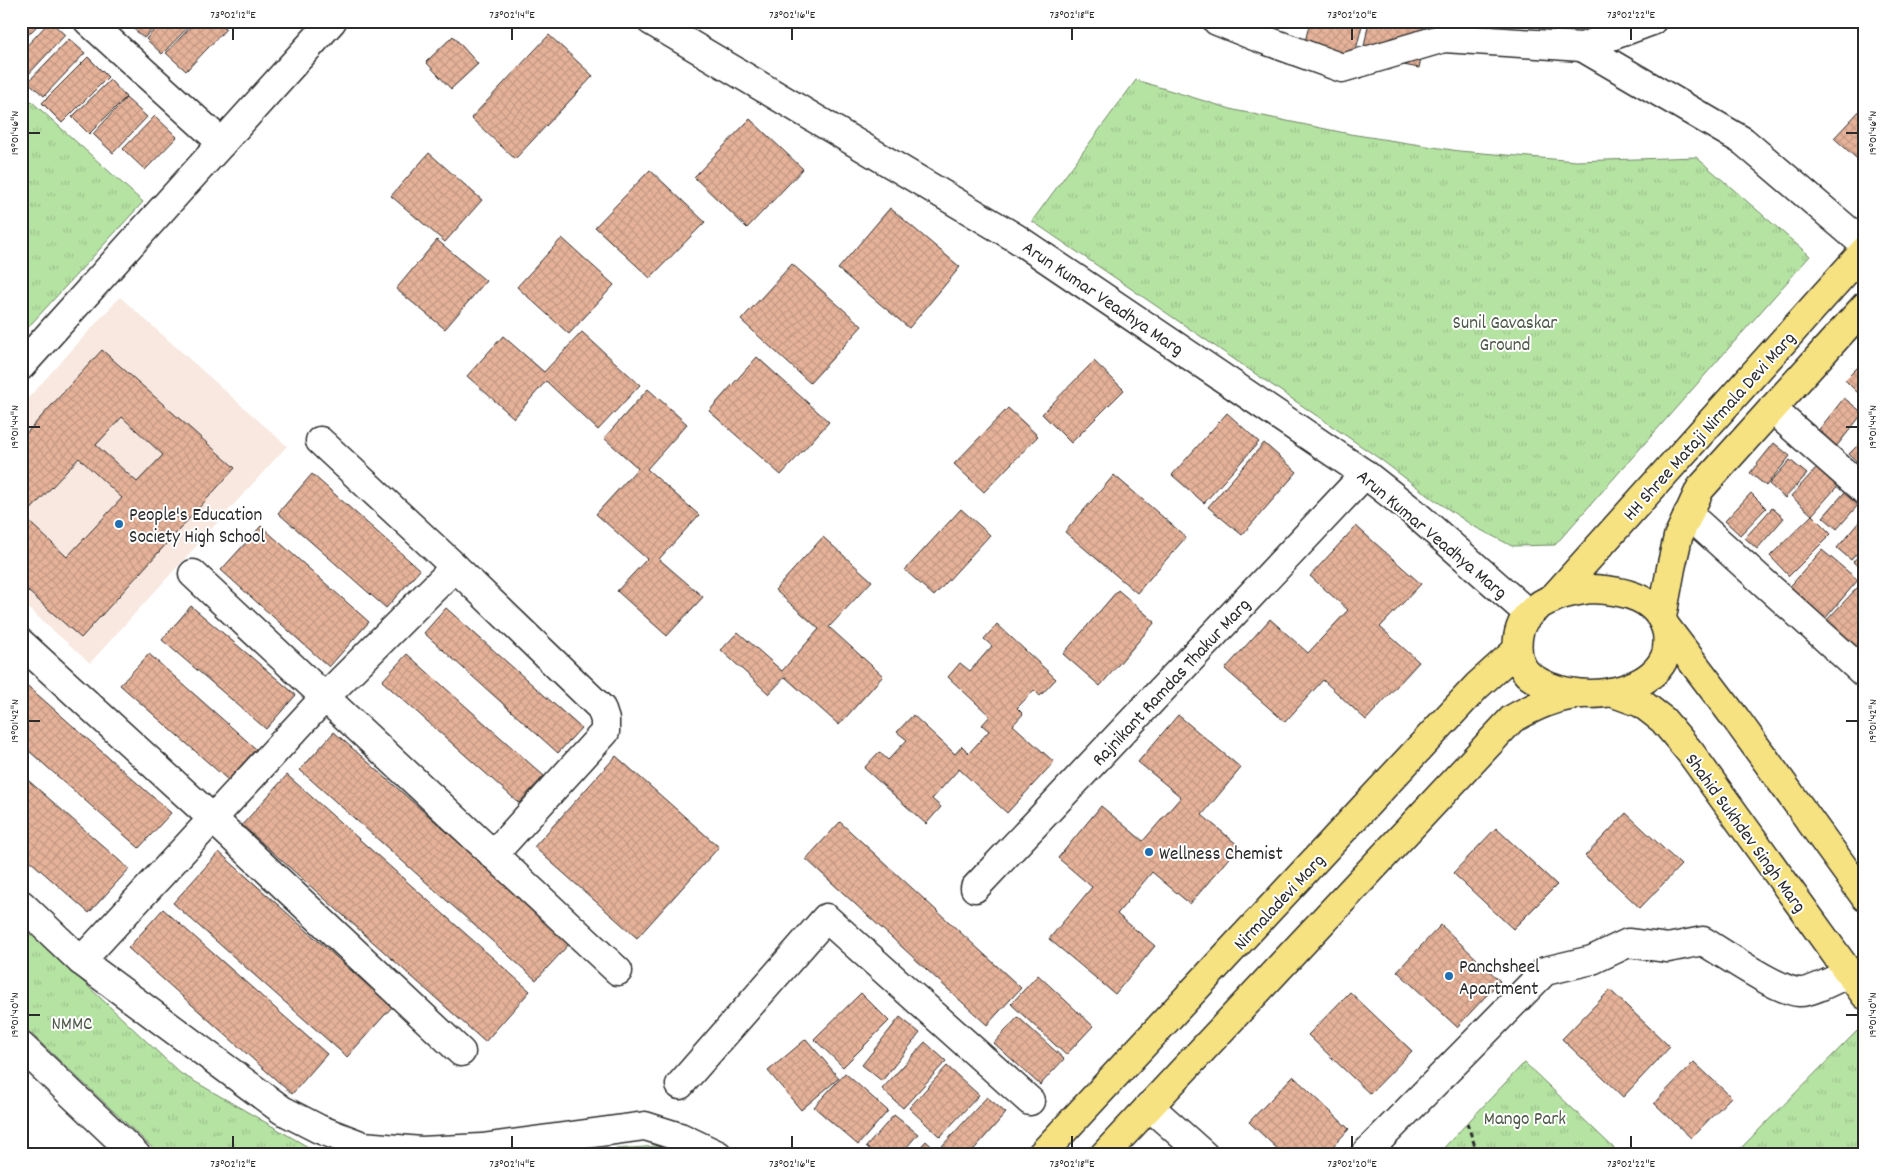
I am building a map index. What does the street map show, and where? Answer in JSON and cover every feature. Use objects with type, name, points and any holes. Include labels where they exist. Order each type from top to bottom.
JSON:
[{"type":"main road","name":"HH Shree Mataji Nirmala Devi Marg","points":[[1552,599],[1865,250]]},
{"type":"main road","name":"HH Shree Mataji Nirmala Devi Marg","points":[[1664,622],[1670,568],[1678,537],[1700,489],[1772,409],[1861,317]]},
{"type":"main road","points":[[1582,694],[1555,688],[1530,676],[1520,659],[1518,650],[1520,631],[1528,614],[1564,594],[1592,589],[1619,592],[1645,602],[1656,609],[1865,897]]},
{"type":"main road","points":[[1104,1155],[1512,718],[1534,706],[1556,698],[1611,692],[1638,682],[1659,667],[1665,657],[1667,647],[1664,622]]},
{"type":"main road","name":"Nirmaladevi Marg","points":[[1041,1155],[1477,686],[1518,650]]},
{"type":"main road","name":"Shahid Sukhdev Singh Marg","points":[[1611,692],[1641,703],[1663,720],[1690,752],[1857,984]]},
{"type":"street","points":[[88,21],[222,143]]},
{"type":"street","points":[[21,366],[332,21]]},
{"type":"street","name":"Arun Kumar Veadhya Marg","points":[[652,21],[1016,238],[1365,474],[1412,512],[1528,614]]},
{"type":"street","points":[[1217,21],[1342,68],[1444,38],[1582,46],[1652,21]]},
{"type":"street","points":[[1582,46],[1743,141],[1865,245]]},
{"type":"street","points":[[1772,409],[1865,491]]},
{"type":"street","points":[[320,441],[455,566],[601,708],[605,720],[605,732],[493,855]]},
{"type":"street","name":"Rajnikant Ramdas Thakur Marg","points":[[974,888],[1365,474]]},
{"type":"street","points":[[1688,514],[1865,674]]},
{"type":"street","points":[[81,960],[325,697],[455,566]]},
{"type":"street","points":[[193,574],[618,971]]},
{"type":"street","points":[[21,643],[461,1052]]},
{"type":"street","points":[[21,904],[81,960],[282,1110],[319,1130],[363,1146],[420,1151],[482,1148],[645,1126],[680,1137],[718,1155]]},
{"type":"street","points":[[680,1086],[826,918],[1030,1101]]},
{"type":"street","points":[[1364,1155],[1545,971],[1592,960],[1628,942],[1668,948],[1703,942],[1780,986],[1800,992],[1823,985],[1857,984]]},
{"type":"street","points":[[21,1046],[136,1155]]},
{"type":"street","points":[[1149,1106],[1204,1155]]},
{"type":"path","points":[[1467,1123],[1478,1155]]},
{"type":"shaded area","name":"People's Education Society High School","points":[[120,297],[287,446],[90,663],[21,602],[21,406]]},
{"type":"green space","name":"Sunil Gavaskar Ground","points":[[1136,80],[1234,110],[1350,134],[1459,151],[1576,161],[1696,157],[1810,256],[1555,545],[1512,546],[1473,526],[1380,459],[1032,221]]},
{"type":"green space","points":[[21,92],[143,202],[21,335]]},
{"type":"green space","name":"NMMC","points":[[21,923],[180,1073],[322,1155],[160,1155],[21,1024]]},
{"type":"green space","points":[[1857,1031],[1865,1040],[1865,1155],[1734,1155]]},
{"type":"green space","name":"Mango Park","points":[[1525,1063],[1621,1155],[1437,1155]]},
{"type":"green space","points":[[659,1146],[670,1155],[531,1155]]},
{"type":"building","points":[[21,21],[42,21],[21,42]]},
{"type":"building","points":[[50,21],[65,35],[26,77],[21,73],[21,52]]},
{"type":"building","points":[[125,21],[160,21],[144,38]]},
{"type":"building","points":[[162,21],[194,21],[162,54],[146,39]]},
{"type":"building","points":[[196,21],[218,21],[226,29],[186,71],[166,53]]},
{"type":"building","points":[[1310,21],[1363,21],[1353,62],[1303,50]]},
{"type":"building","points":[[1369,21],[1428,21],[1419,68],[1362,57]]},
{"type":"building","points":[[549,35],[593,76],[515,159],[471,118]]},
{"type":"building","points":[[453,36],[478,64],[451,89],[426,62]]},
{"type":"building","points":[[69,39],[85,53],[44,96],[28,82]]},
{"type":"building","points":[[88,57],[108,77],[62,123],[42,103]]},
{"type":"building","points":[[110,80],[126,97],[89,134],[72,117]]},
{"type":"building","points":[[126,98],[147,117],[113,153],[93,134]]},
{"type":"building","points":[[1865,105],[1865,166],[1834,138]]},
{"type":"building","points":[[155,116],[177,137],[145,170],[123,149]]},
{"type":"building","points":[[750,119],[803,169],[747,228],[694,177]]},
{"type":"building","points":[[429,153],[482,200],[445,242],[391,196]]},
{"type":"building","points":[[650,170],[705,222],[650,278],[595,227]]},
{"type":"building","points":[[890,208],[960,267],[909,328],[838,269]]},
{"type":"building","points":[[562,238],[614,285],[569,334],[517,287]]},
{"type":"building","points":[[437,240],[486,281],[445,329],[396,289]]},
{"type":"building","points":[[792,264],[862,326],[810,383],[741,320]]},
{"type":"building","points":[[582,332],[640,385],[598,430],[546,381],[514,418],[467,376],[503,336],[544,372]]},
{"type":"building","points":[[102,350],[235,468],[81,638],[21,585],[21,439]],"holes":[[[122,417],[163,455],[137,482],[96,445]],[[79,458],[122,498],[67,557],[24,517]]]},
{"type":"building","points":[[757,357],[829,422],[781,475],[709,411]]},
{"type":"building","points":[[1865,360],[1865,400],[1845,380]]},
{"type":"building","points":[[1094,361],[1124,390],[1071,443],[1042,414]]},
{"type":"building","points":[[648,389],[687,424],[647,469],[699,515],[659,559],[703,597],[667,636],[617,591],[647,559],[596,514],[638,468],[604,438]]},
{"type":"building","points":[[1844,398],[1863,413],[1836,447],[1817,432]]},
{"type":"building","points":[[1008,408],[1038,436],[984,492],[954,464]]},
{"type":"building","points":[[1227,413],[1259,442],[1204,503],[1172,475]]},
{"type":"building","points":[[1865,438],[1865,469],[1849,454]]},
{"type":"building","points":[[1264,443],[1297,472],[1242,535],[1208,507]]},
{"type":"building","points":[[1774,443],[1790,456],[1766,486],[1750,473]]},
{"type":"building","points":[[1790,460],[1807,474],[1785,498],[1769,484]]},
{"type":"building","points":[[1820,464],[1841,482],[1812,515],[1791,496]]},
{"type":"building","points":[[312,474],[420,570],[386,608],[278,513]]},
{"type":"building","points":[[1114,475],[1186,537],[1137,593],[1065,532]]},
{"type":"building","points":[[1851,485],[1865,497],[1837,529],[1823,517]]},
{"type":"building","points":[[1751,493],[1766,508],[1740,535],[1725,521]]},
{"type":"building","points":[[1772,508],[1784,518],[1757,549],[1745,538]]},
{"type":"building","points":[[961,509],[990,535],[934,596],[905,570]]},
{"type":"building","points":[[1812,515],[1831,534],[1789,576],[1770,556]]},
{"type":"building","points":[[1865,515],[1865,544],[1851,560],[1837,548]]},
{"type":"building","points":[[261,526],[369,622],[329,667],[221,570]]},
{"type":"building","points":[[1356,526],[1421,584],[1380,627],[1419,662],[1366,720],[1323,680],[1285,722],[1225,669],[1270,619],[1308,653],[1348,610],[1310,576]]},
{"type":"building","points":[[823,537],[872,581],[829,627],[883,676],[839,725],[785,677],[769,694],[721,650],[738,632],[782,671],[819,629],[775,590]]},
{"type":"building","points":[[1865,548],[1865,572],[1853,562]]},
{"type":"building","points":[[1822,550],[1858,580],[1823,621],[1787,590]]},
{"type":"building","points":[[1858,587],[1865,593],[1865,650],[1860,655],[1825,622]]},
{"type":"building","points":[[1118,590],[1155,622],[1100,686],[1063,654]]},
{"type":"building","points":[[191,606],[296,695],[266,729],[162,640]]},
{"type":"building","points":[[446,608],[581,728],[558,753],[424,633]]},
{"type":"building","points":[[997,624],[1056,679],[1040,696],[1034,690],[1017,708],[1023,714],[1013,725],[1054,762],[1007,813],[959,769],[932,799],[941,807],[926,824],[864,768],[879,752],[888,760],[907,740],[897,732],[913,715],[955,754],[962,746],[969,753],[989,731],[982,725],[990,716],[948,677],[960,663],[970,671],[992,646],[984,639]]},
{"type":"building","points":[[149,654],[256,749],[228,780],[120,685]]},
{"type":"building","points":[[407,654],[544,776],[519,803],[382,681]]},
{"type":"building","points":[[21,680],[171,813],[139,848],[21,744]]},
{"type":"building","name":"Wellness Chemist","points":[[1178,715],[1241,768],[1202,815],[1239,846],[1190,904],[1152,872],[1117,914],[1155,946],[1115,994],[1049,939],[1092,887],[1058,858],[1101,806],[1143,841],[1181,797],[1138,762]]},
{"type":"building","points":[[334,732],[571,942],[536,980],[300,770]]},
{"type":"building","points":[[616,756],[719,847],[637,938],[534,847]]},
{"type":"building","points":[[21,774],[129,869],[89,913],[21,853]]},
{"type":"building","points":[[287,775],[530,991],[485,1042],[242,825]]},
{"type":"building","points":[[1626,813],[1681,865],[1640,908],[1585,856]]},
{"type":"building","points":[[840,822],[1021,988],[987,1025],[806,859]]},
{"type":"building","points":[[1496,828],[1557,885],[1513,929],[1453,873]]},
{"type":"building","points":[[219,852],[392,1007],[347,1057],[173,903]]},
{"type":"building","points":[[163,909],[327,1054],[292,1094],[128,948]]},
{"type":"building","name":"Panchsheel Apartment","points":[[1441,925],[1500,981],[1457,1027],[1397,971]]},
{"type":"building","points":[[1038,975],[1093,1026],[1066,1055],[1011,1004]]},
{"type":"building","points":[[1610,990],[1670,1047],[1623,1097],[1562,1039]]},
{"type":"building","points":[[1350,992],[1412,1051],[1370,1094],[1308,1035]]},
{"type":"building","points":[[861,993],[889,1021],[843,1067],[814,1039]]},
{"type":"building","points":[[900,1017],[920,1033],[882,1081],[862,1065]]},
{"type":"building","points":[[1018,1017],[1064,1059],[1040,1085],[994,1043]]},
{"type":"building","points":[[806,1039],[839,1078],[801,1110],[768,1071]]},
{"type":"building","points":[[925,1042],[946,1061],[903,1108],[882,1089]]},
{"type":"building","points":[[1694,1062],[1731,1097],[1691,1138],[1654,1103]]},
{"type":"building","points":[[947,1066],[979,1095],[940,1137],[909,1108]]},
{"type":"building","points":[[845,1073],[888,1111],[858,1145],[814,1107]]},
{"type":"building","points":[[1293,1076],[1349,1129],[1325,1155],[1284,1155],[1249,1122]]},
{"type":"building","points":[[987,1097],[1006,1113],[969,1155],[952,1155],[942,1146]]},
{"type":"building","points":[[894,1115],[918,1134],[900,1155],[875,1155],[866,1147]]},
{"type":"building","points":[[926,1141],[941,1155],[913,1155]]},
{"type":"place","name":"People's Education Society High School","points":[[119,524]]},
{"type":"place","name":"Wellness Chemist","points":[[1149,852]]},
{"type":"place","name":"Panchsheel Apartment","points":[[1449,976]]}]
